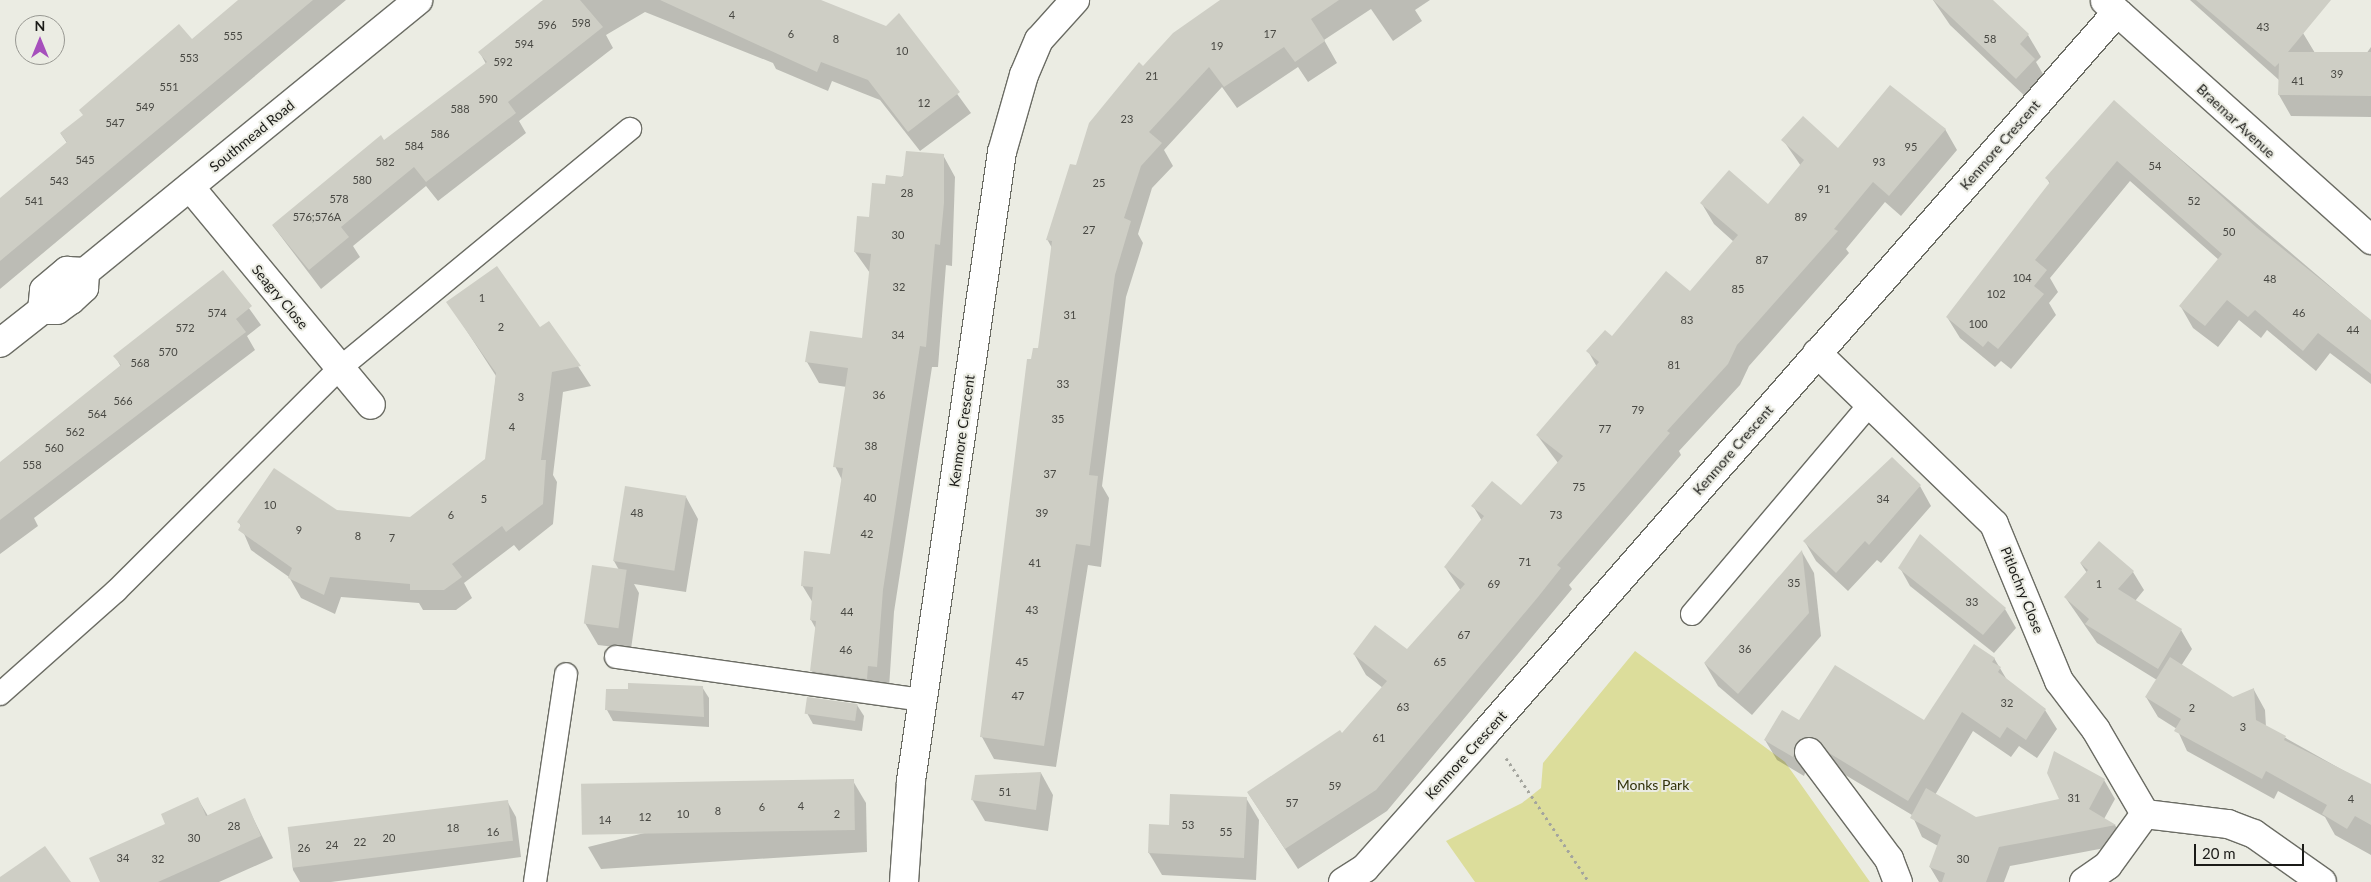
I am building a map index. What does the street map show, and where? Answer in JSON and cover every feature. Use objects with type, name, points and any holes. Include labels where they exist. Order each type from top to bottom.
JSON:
[{"type":"street","name":"Southmead Road","points":[[0,343],[42,310],[57,310],[71,300],[84,288],[85,272],[418,0]]},
{"type":"street","name":"Kenmore Crescent","points":[[904,882],[911,781],[1002,152],[1024,74],[1039,40],[1063,3]]},
{"type":"street","name":"Kenmore Crescent","points":[[1343,882],[1365,868],[1487,731],[1817,353],[2110,6]]},
{"type":"street","name":"Braemar Avenue","points":[[2110,6],[2371,240]]},
{"type":"street","name":"Seagry Close","points":[[190,187],[371,405]]},
{"type":"street","name":"Pitlochry Close","points":[[1817,353],[1872,402],[1994,524],[2059,681],[2096,730],[2145,814]]},
{"type":"street","points":[[1809,752],[1889,859],[1898,882]]},
{"type":"street","points":[[2084,882],[2108,865],[2145,814],[2228,824],[2254,834],[2322,882]]},
{"type":"lane","points":[[0,694],[116,591],[340,368],[630,128]]},
{"type":"lane","points":[[1692,614],[1872,402]]},
{"type":"lane","points":[[616,657],[923,700]]},
{"type":"lane","points":[[536,882],[566,674]]},
{"type":"path","points":[[1487,731],[1589,882]]},
{"type":"green space","name":"Monks Park","points":[[1635,651],[1785,762],[1870,882],[1475,882],[1446,841],[1522,803],[1541,788],[1543,763]]},
{"type":"building","points":[[238,0],[313,0],[0,261],[0,198],[67,142],[60,133],[83,115],[79,110],[179,24],[192,39]]},
{"type":"building","points":[[543,0],[580,0],[603,27],[508,102],[516,113],[426,182],[414,167],[341,227],[349,237],[309,270],[272,225],[381,135],[384,140],[487,62],[478,52]]},
{"type":"building","points":[[660,0],[821,0],[886,26],[899,13],[960,92],[908,132],[868,80],[821,62],[817,72]]},
{"type":"building","points":[[1220,0],[1339,0],[1311,19],[1325,41],[1295,62],[1284,47],[1224,87],[1209,67],[1149,132],[1162,143],[1141,166],[1124,218],[1131,221],[1115,275],[1089,475],[1098,476],[1090,546],[1076,544],[1044,746],[980,737],[1027,359],[1031,359],[1033,348],[1038,348],[1052,241],[1046,240],[1070,164],[1076,165],[1089,123],[1139,62],[1143,66],[1173,33]]},
{"type":"building","points":[[1933,0],[1993,0],[2029,34],[2020,44],[2035,59],[2016,79]]},
{"type":"building","points":[[2196,0],[2331,0],[2288,52],[2371,52],[2371,96],[2278,95],[2279,63],[2275,67]]},
{"type":"building","points":[[1890,85],[1946,129],[1889,196],[1873,182],[1834,229],[1838,231],[1737,345],[1728,364],[1667,431],[1670,433],[1557,565],[1561,568],[1538,597],[1376,790],[1285,849],[1247,792],[1340,730],[1342,733],[1387,681],[1353,654],[1375,625],[1407,649],[1465,584],[1444,567],[1484,516],[1471,506],[1492,481],[1521,505],[1563,456],[1536,435],[1599,362],[1586,351],[1605,330],[1612,336],[1666,271],[1690,291],[1738,235],[1700,203],[1729,170],[1768,204],[1804,160],[1781,140],[1803,116],[1838,148]]},
{"type":"building","points":[[2114,100],[2257,228],[2371,320],[2371,374],[2318,333],[2303,351],[2255,310],[2248,317],[2227,300],[2205,326],[2179,306],[2222,254],[2117,161],[2035,260],[2047,270],[2034,286],[2044,294],[1998,349],[1988,341],[1983,347],[1946,317],[2050,182],[2045,178]]},
{"type":"building","points":[[906,151],[944,154],[944,203],[940,245],[935,244],[926,347],[920,346],[883,590],[877,667],[868,666],[867,679],[810,671],[816,621],[810,620],[813,587],[801,586],[804,551],[830,554],[843,468],[833,467],[848,368],[805,362],[810,331],[862,338],[871,254],[854,252],[857,216],[869,217],[872,183],[885,184],[886,175],[903,177]]},
{"type":"building","points":[[497,266],[540,327],[549,321],[581,366],[552,372],[541,460],[546,460],[543,504],[506,532],[502,526],[452,564],[462,577],[444,590],[410,590],[410,584],[330,577],[324,595],[288,578],[292,568],[238,530],[241,525],[237,522],[274,468],[337,510],[410,517],[485,459],[496,373],[446,302]]},
{"type":"building","points":[[223,270],[252,306],[236,319],[246,332],[0,520],[0,462],[121,365],[113,356]]},
{"type":"building","points":[[1892,457],[1921,485],[1869,545],[1865,541],[1836,573],[1803,541]]},
{"type":"building","points":[[625,486],[686,496],[674,571],[613,561]]},
{"type":"building","points":[[1920,534],[2006,608],[1983,635],[1898,568]]},
{"type":"building","points":[[2099,541],[2134,571],[2118,589],[2182,629],[2158,669],[2085,624],[2089,619],[2064,597],[2088,570],[2080,563]]},
{"type":"building","points":[[1802,550],[1809,613],[1738,694],[1704,663]]},
{"type":"building","points":[[592,565],[627,570],[618,628],[584,623]]},
{"type":"building","points":[[1974,644],[1995,658],[1992,662],[2001,667],[1998,672],[2046,709],[2026,740],[2007,727],[2000,738],[1962,712],[1908,801],[1829,753],[1816,738],[1799,740],[1793,757],[1764,740],[1782,710],[1799,720],[1835,665],[1924,720]]},
{"type":"building","points":[[2170,657],[2233,697],[2254,688],[2256,720],[2286,736],[2284,740],[2371,784],[2371,825],[2355,816],[2347,829],[2322,814],[2327,805],[2266,771],[2262,779],[2174,731],[2181,719],[2145,697]]},
{"type":"building","points":[[628,683],[703,686],[704,717],[605,710],[606,689],[628,689]]},
{"type":"building","points":[[807,697],[858,704],[855,721],[805,714]]},
{"type":"building","points":[[2054,751],[2105,779],[2089,809],[2116,825],[1999,847],[1986,882],[1942,882],[1945,873],[1929,867],[1941,835],[1910,818],[1926,788],[1976,817],[2059,799],[2047,773]]},
{"type":"building","points":[[1041,772],[1036,810],[971,800],[975,775]]},
{"type":"building","points":[[854,779],[855,830],[582,835],[581,784]]},
{"type":"building","points":[[1170,794],[1247,797],[1244,858],[1148,853],[1149,824],[1169,825]]},
{"type":"building","points":[[198,797],[206,816],[245,798],[261,836],[158,882],[100,882],[89,858],[165,824],[161,814]]},
{"type":"building","points":[[508,800],[513,841],[293,868],[288,827]]},
{"type":"building","points":[[45,846],[71,882],[0,882],[0,877]]}]
